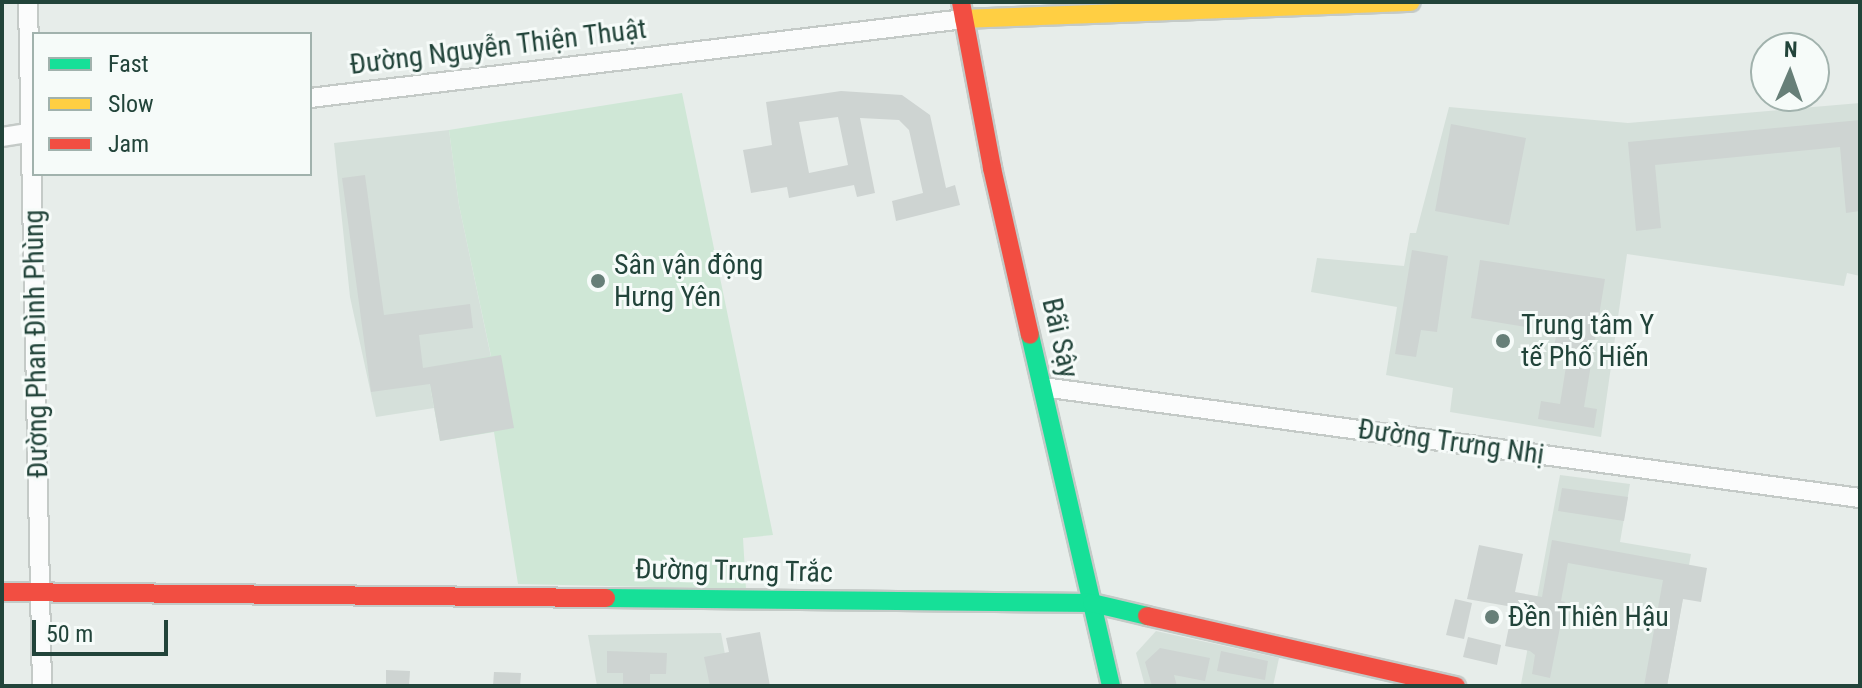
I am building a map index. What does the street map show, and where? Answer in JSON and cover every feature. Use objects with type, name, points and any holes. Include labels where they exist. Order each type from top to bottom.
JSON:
[{"type":"street","name":"Đường Phan Đình Phùng","points":[[28,2],[32,132]]},
{"type":"street","name":"Đường Nguyễn Thiện Thuật","points":[[312,98],[962,11],[1411,2]]},
{"type":"street","name":"Bãi Sậy","points":[[962,11],[992,168],[1111,686]]},
{"type":"street","points":[[2,137],[32,132]]},
{"type":"street","name":"Đường Phan Đình Phùng","points":[[33,176],[42,686]]},
{"type":"street","name":"Đường Trưng Nhị","points":[[1043,387],[1860,498]]},
{"type":"street","name":"Đường Trưng Trắc","points":[[2,592],[1092,603],[1456,686]]},
{"type":"shaded area","points":[[1860,103],[1860,276],[1847,273],[1844,286],[1627,254],[1601,437],[1450,412],[1453,388],[1386,375],[1397,307],[1311,292],[1317,258],[1404,266],[1410,233],[1416,233],[1449,107],[1628,123],[1756,112],[1830,112],[1830,106]]},
{"type":"shaded area","points":[[449,130],[459,205],[491,357],[427,368],[434,408],[376,417],[350,297],[334,143]]},
{"type":"shaded area","points":[[1560,475],[1630,484],[1620,542],[1691,554],[1667,686],[1521,684]]},
{"type":"shaded area","points":[[1156,631],[1279,658],[1273,686],[1145,686],[1136,653]]},
{"type":"shaded area","points":[[721,633],[731,686],[597,686],[588,635]]},
{"type":"green space","name":"Sân vận động Hưng Yên","points":[[682,93],[773,535],[743,538],[746,589],[518,584],[494,432],[440,441],[427,368],[491,356],[459,205],[449,130]]},
{"type":"building","points":[[841,91],[902,95],[930,115],[946,188],[955,185],[960,205],[896,221],[892,201],[923,193],[909,130],[899,120],[860,118],[875,193],[857,197],[854,185],[789,198],[787,187],[751,193],[743,150],[772,145],[766,102]],"holes":[[[838,117],[848,165],[809,173],[799,122]]]},
{"type":"building","points":[[1860,120],[1860,211],[1846,213],[1840,147],[1655,165],[1661,228],[1636,231],[1628,142]]},
{"type":"building","points":[[1451,124],[1526,138],[1509,225],[1435,211]]},
{"type":"building","points":[[365,175],[384,315],[470,304],[473,328],[419,335],[423,368],[501,355],[514,428],[440,441],[430,384],[371,392],[342,178]]},
{"type":"building","points":[[1412,250],[1448,256],[1437,332],[1421,330],[1416,357],[1395,354]]},
{"type":"building","points":[[1480,260],[1605,279],[1584,407],[1597,409],[1594,428],[1538,419],[1541,401],[1560,404],[1568,354],[1553,351],[1557,332],[1471,318]]},
{"type":"building","points":[[1562,488],[1628,497],[1624,521],[1558,511]]},
{"type":"building","points":[[1552,540],[1707,568],[1701,602],[1683,599],[1667,686],[1644,686],[1663,580],[1568,563],[1561,601],[1565,602],[1550,678],[1532,674],[1535,655],[1530,651],[1505,646],[1513,607],[1467,599],[1479,545],[1523,554],[1515,592],[1542,597]]},
{"type":"building","points":[[1455,599],[1472,603],[1464,639],[1446,635]]},
{"type":"building","points":[[760,632],[770,686],[710,686],[704,657],[729,652],[726,638]]},
{"type":"building","points":[[1468,637],[1501,645],[1497,665],[1463,657]]},
{"type":"building","points":[[1160,648],[1210,658],[1205,681],[1174,675],[1177,686],[1152,686],[1145,662]]},
{"type":"building","points":[[607,651],[667,653],[666,674],[650,674],[650,686],[623,686],[623,673],[607,673]]},
{"type":"building","points":[[1221,651],[1268,661],[1265,680],[1217,671]]},
{"type":"building","points":[[386,670],[410,671],[409,686],[386,686]]},
{"type":"building","points":[[494,672],[521,673],[520,686],[493,686]]},
{"type":"traffic: fast","points":[[1030,335],[1111,686]]},
{"type":"traffic: fast","points":[[606,598],[1092,603],[1147,616]]},
{"type":"traffic: slow","points":[[964,19],[1411,2]]},
{"type":"traffic: jam","points":[[961,2],[992,168],[1030,335]]},
{"type":"traffic: jam","points":[[2,592],[606,598]]},
{"type":"traffic: jam","points":[[1147,616],[1456,686]]},
{"type":"place","name":"Sân vận động Hưng Yên","points":[[598,281]]},
{"type":"place","name":"Trung tâm Y tế Phố Hiến","points":[[1503,341]]},
{"type":"place","name":"Đền Thiên Hậu","points":[[1492,617]]}]
